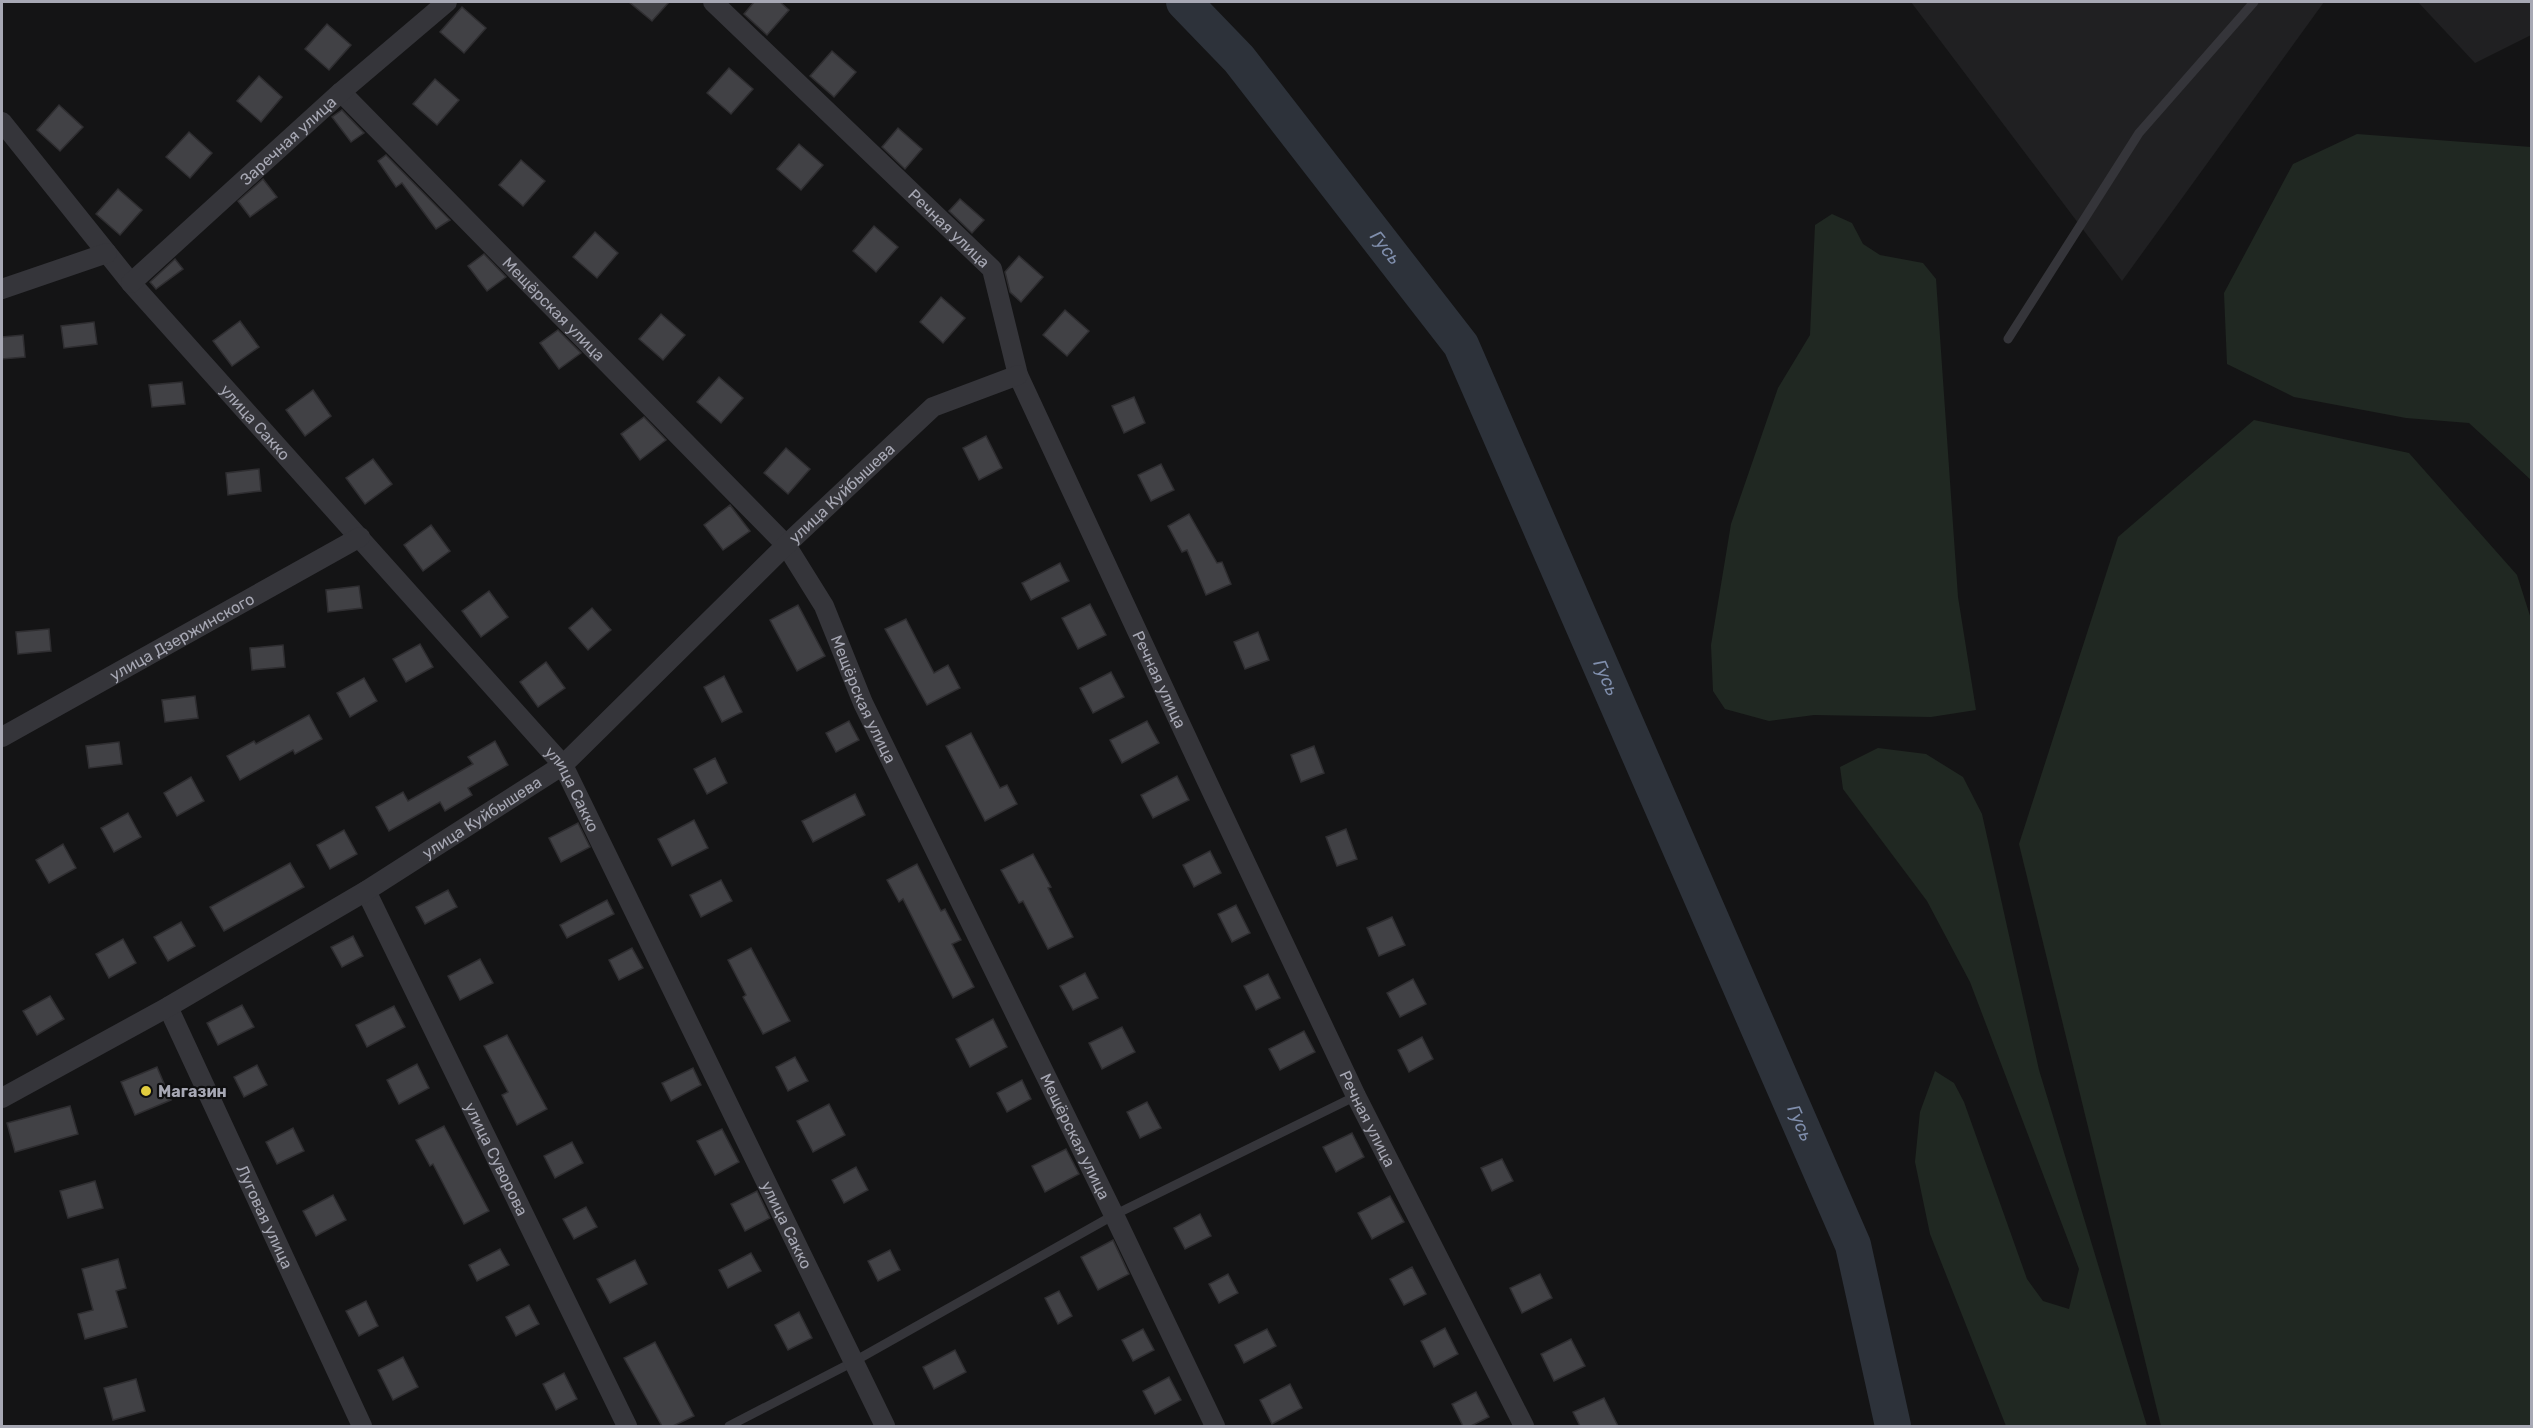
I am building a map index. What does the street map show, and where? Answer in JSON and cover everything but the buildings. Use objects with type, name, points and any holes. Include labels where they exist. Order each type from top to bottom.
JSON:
[{"type":"street","name":"Заречная улица","points":[[131,283],[341,92],[447,2]]},
{"type":"street","name":"Речная улица","points":[[713,2],[992,269],[1018,375],[1204,777],[1356,1096],[1524,1426]]},
{"type":"street","name":"Мещёрская улица","points":[[341,92],[786,545],[824,606],[863,703],[1215,1426]]},
{"type":"street","name":"улица Сакко","points":[[2,122],[131,283],[563,765],[885,1426]]},
{"type":"street","points":[[2,289],[107,253]]},
{"type":"street","name":"улица Куйбышева","points":[[2,1098],[168,1007],[366,891],[563,765],[786,545],[933,407],[1018,375]]},
{"type":"street","name":"улица Дзержинского","points":[[2,737],[360,537]]},
{"type":"street","name":"улица Суворова","points":[[366,891],[627,1426]]},
{"type":"street","name":"Луговая улица","points":[[168,1007],[362,1426]]},
{"type":"lane","points":[[2008,339],[2139,133],[2254,2]]},
{"type":"lane","points":[[729,1426],[853,1362],[1114,1215],[1356,1096]]},
{"type":"shaded area","points":[[1911,2],[2324,2],[2122,281]]},
{"type":"shaded area","points":[[2418,2],[2531,2],[2531,35],[2475,63]]},
{"type":"shaded area","points":[[2357,134],[2531,147],[2531,480],[2469,423],[2406,418],[2294,397],[2227,364],[2224,293],[2293,164]]},
{"type":"shaded area","points":[[1832,214],[1852,223],[1863,244],[1880,255],[1923,263],[1936,279],[1958,597],[1976,710],[1931,717],[1814,715],[1769,721],[1725,709],[1713,691],[1711,645],[1731,524],[1778,388],[1810,335],[1815,225]]},
{"type":"shaded area","points":[[2254,420],[2409,453],[2517,575],[2531,619],[2531,1426],[2161,1426],[2019,844],[2118,537]]},
{"type":"shaded area","points":[[1878,748],[1926,754],[1963,777],[1982,814],[2039,1070],[2147,1426],[2006,1426],[1930,1234],[1915,1162],[1920,1112],[1935,1071],[1954,1083],[1964,1102],[2027,1279],[2043,1301],[2069,1309],[2079,1269],[1970,982],[1927,901],[1843,789],[1840,767]]},
{"type":"waterway","name":"Гусь","points":[[1184,2],[1239,59],[1461,345],[1853,1245],[1893,1426]]},
{"type":"place","name":"Магазин","points":[[146,1091]]}]
